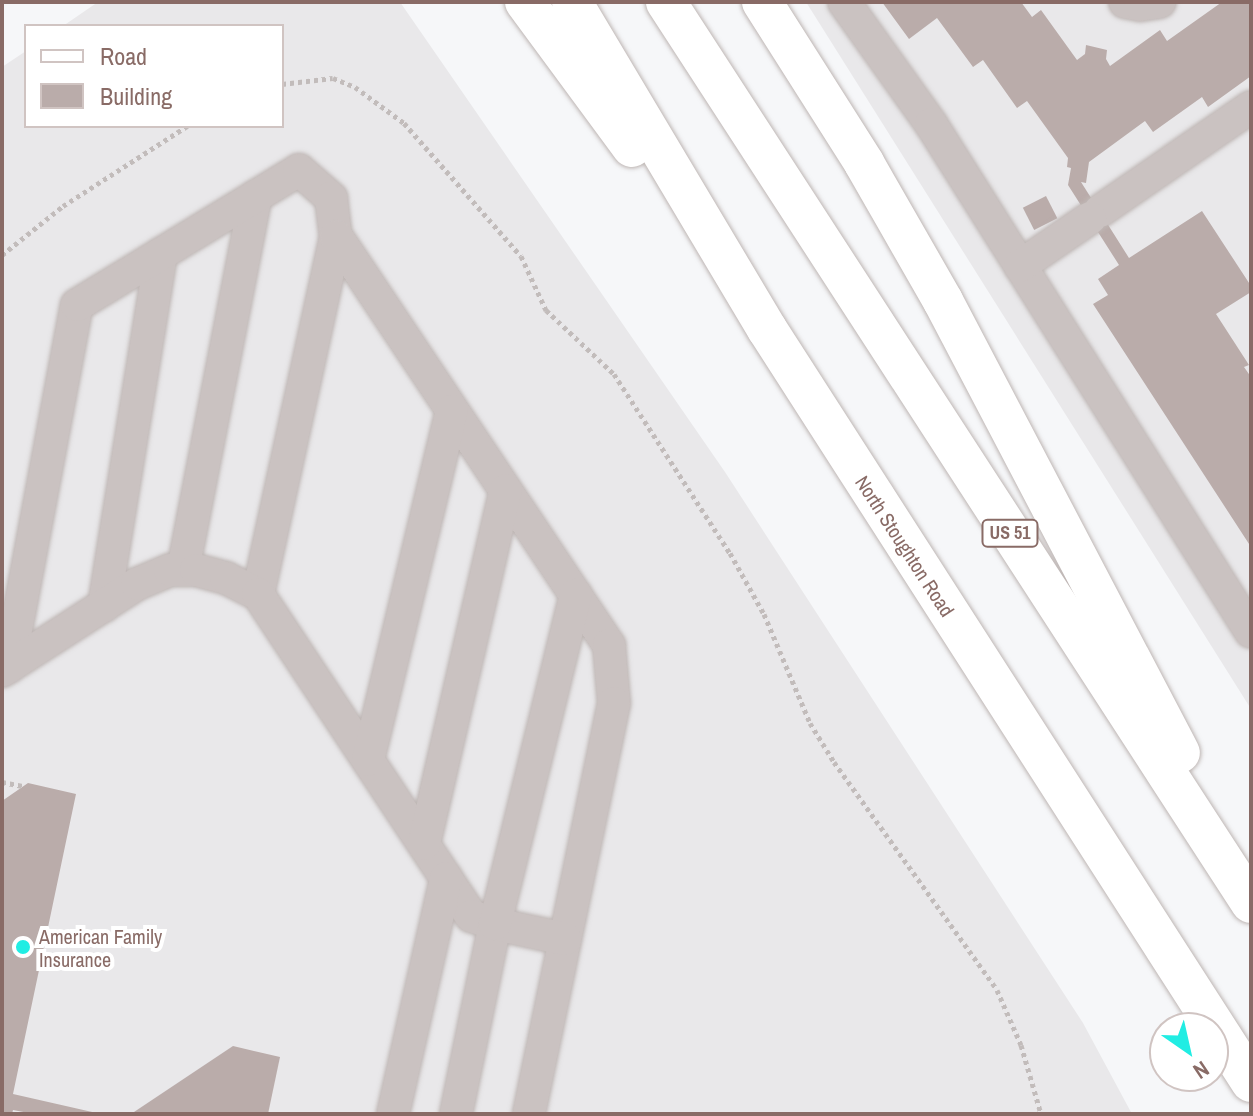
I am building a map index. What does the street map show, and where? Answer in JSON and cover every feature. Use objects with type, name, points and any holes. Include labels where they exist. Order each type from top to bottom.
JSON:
[{"type":"main road","points":[[525,2],[767,329]]},
{"type":"main road","name":"North Stoughton Road","points":[[572,2],[767,329],[1251,1082]]},
{"type":"main road","name":"US 51","points":[[666,2],[1251,903]]},
{"type":"main road","points":[[762,2],[802,61]]},
{"type":"main road","points":[[771,2],[802,61],[943,301],[1251,887]]},
{"type":"lane","points":[[844,2],[931,124],[1249,624]]},
{"type":"lane","points":[[1125,2],[1140,5],[1160,2]]},
{"type":"lane","points":[[1020,266],[1251,107]]},
{"type":"lane","points":[[6,669],[77,305],[299,170],[331,198],[336,236],[258,594]]},
{"type":"lane","points":[[183,570],[256,196]]},
{"type":"lane","points":[[336,236],[609,645],[614,703],[529,1114]]},
{"type":"lane","points":[[104,606],[161,254]]},
{"type":"lane","points":[[368,760],[452,411]]},
{"type":"lane","points":[[424,844],[506,490]]},
{"type":"lane","points":[[6,669],[137,584],[170,570],[226,578],[258,594],[471,916],[565,939]]},
{"type":"lane","points":[[456,1114],[495,924],[576,595]]},
{"type":"lane","points":[[393,1114],[446,878]]},
{"type":"path","points":[[284,84],[333,78],[355,87],[404,123],[521,256],[546,310],[614,374],[758,602],[789,665],[810,723],[834,762],[997,990],[1021,1045],[1041,1114]]},
{"type":"path","points":[[2,255],[63,206],[184,128]]},
{"type":"path","points":[[2,782],[23,786]]},
{"type":"shaded area","points":[[98,2],[400,2],[725,472],[1083,1023],[1132,1114],[2,1114],[2,67],[24,52],[24,128],[284,128],[284,24],[66,24]]},
{"type":"shaded area","points":[[806,2],[1251,2],[1251,709]]},
{"type":"building","points":[[882,2],[1021,2],[1032,17],[1041,10],[1077,60],[1085,54],[1086,45],[1107,50],[1106,59],[1110,66],[1160,30],[1167,41],[1222,2],[1251,2],[1251,76],[1208,107],[1202,97],[1153,132],[1145,121],[1089,162],[1086,183],[1081,182],[1129,258],[1202,211],[1251,286],[1251,292],[1216,314],[1249,365],[1244,367],[1251,377],[1251,547],[1093,304],[1108,295],[1098,279],[1119,265],[1068,185],[1071,168],[1067,167],[1068,158],[1027,101],[1017,108],[983,60],[973,67],[937,18],[909,39]]},
{"type":"building","points":[[1046,196],[1057,218],[1034,230],[1023,208]]},
{"type":"building","name":"American Family Insurance","points":[[28,783],[76,794],[13,1094],[101,1114],[34,1114],[13,1110],[12,1114],[2,1114],[2,801]]},
{"type":"building","points":[[233,1046],[280,1057],[268,1114],[131,1114]]},
{"type":"place","name":"American Family Insurance","points":[[23,947]]}]
